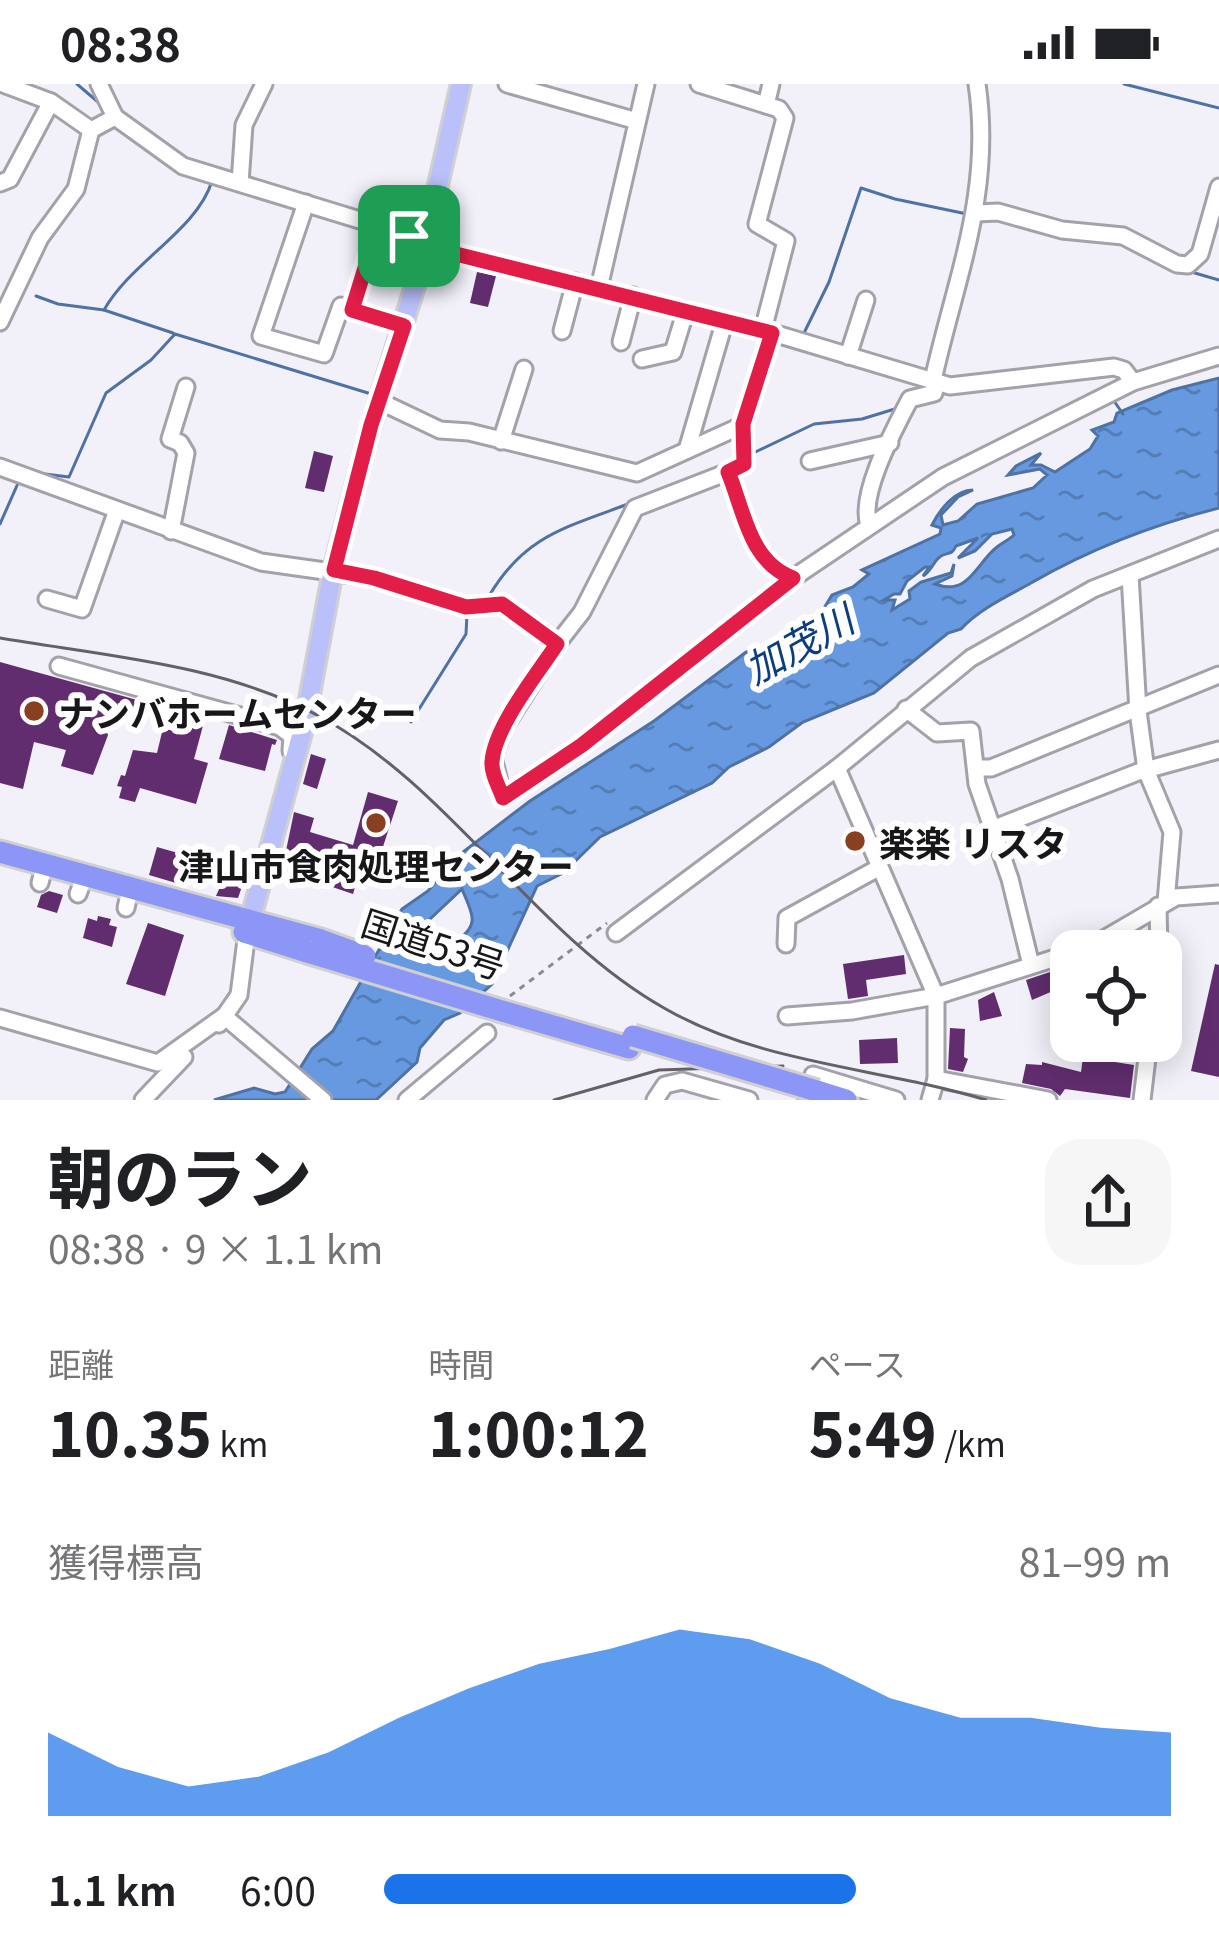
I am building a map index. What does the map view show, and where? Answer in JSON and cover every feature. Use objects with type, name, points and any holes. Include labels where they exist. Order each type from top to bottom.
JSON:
[{"type":"highway","name":"国道53号","points":[[0,852],[809,1097],[846,1100]]},
{"type":"highway","name":"国道53号","points":[[0,865],[127,904],[249,926]]},
{"type":"main road","points":[[249,926],[307,712],[334,570],[404,326],[461,84]]},
{"type":"street","points":[[3,84],[51,102],[91,130]]},
{"type":"street","points":[[99,84],[115,117],[183,166],[424,243],[724,320],[934,381],[965,385],[1114,368],[1124,370],[1133,382]]},
{"type":"street","points":[[240,183],[244,125],[264,84]]},
{"type":"street","points":[[507,84],[637,121]]},
{"type":"street","points":[[599,288],[646,84]]},
{"type":"street","points":[[699,84],[779,109],[785,118],[758,226],[782,236],[786,244],[743,424],[744,464],[635,508],[596,587],[502,729],[493,770],[503,798],[582,745],[793,578],[943,477],[1133,382],[1219,356]]},
{"type":"street","points":[[766,105],[771,84]]},
{"type":"street","points":[[869,525],[865,513],[868,493],[910,399],[934,392],[977,213],[982,154],[977,84]]},
{"type":"street","points":[[0,183],[10,178],[51,102]]},
{"type":"street","points":[[0,322],[40,238],[76,189],[91,130],[115,117]]},
{"type":"street","points":[[977,213],[998,212],[1062,230],[1124,236],[1183,265],[1200,254],[1219,188]]},
{"type":"street","points":[[306,203],[261,336],[324,354],[341,306],[404,326]]},
{"type":"street","points":[[352,310],[378,226]]},
{"type":"street","points":[[562,331],[575,282]]},
{"type":"street","points":[[621,342],[633,296]]},
{"type":"street","points":[[848,356],[866,300]]},
{"type":"street","points":[[643,358],[670,354],[686,310]]},
{"type":"street","points":[[687,450],[724,320]]},
{"type":"street","points":[[501,441],[524,369]]},
{"type":"street","points":[[171,531],[186,453],[179,442],[170,440],[186,387]]},
{"type":"street","points":[[380,401],[440,430],[469,432],[637,473],[743,424]]},
{"type":"street","points":[[810,461],[890,443]]},
{"type":"street","points":[[0,467],[264,563],[374,578],[466,607],[502,604],[557,644]]},
{"type":"street","points":[[728,472],[767,565],[793,578]]},
{"type":"street","points":[[47,599],[82,609],[117,510]]},
{"type":"street","points":[[616,933],[837,768],[971,658],[1046,613],[1219,539]]},
{"type":"street","points":[[1130,575],[1146,770],[1172,832],[1160,930]]},
{"type":"street","points":[[59,666],[287,730],[292,746],[277,800],[275,830]]},
{"type":"street","points":[[977,768],[991,768],[1138,711],[1219,674]]},
{"type":"street","points":[[906,709],[937,733],[971,731],[977,784],[1010,879],[1030,965]]},
{"type":"street","points":[[992,829],[1146,770],[1219,750]]},
{"type":"street","points":[[837,768],[936,996],[936,1078],[930,1100]]},
{"type":"street","points":[[786,944],[787,918],[880,867]]},
{"type":"street","points":[[1124,930],[1177,897],[1219,894]]},
{"type":"street","points":[[142,1100],[228,1020],[239,994],[249,926]]},
{"type":"street","points":[[787,1016],[936,996],[1050,959]]},
{"type":"street","points":[[0,1018],[158,1063],[228,1020]]},
{"type":"street","points":[[228,1020],[323,1100]]},
{"type":"street","points":[[407,1100],[487,1033]]},
{"type":"street","points":[[1145,1100],[1148,1062]]},
{"type":"street","points":[[809,1097],[813,1075],[896,1100]]},
{"type":"street","points":[[936,1078],[1048,1100]]},
{"type":"street","points":[[655,1100],[665,1085],[682,1081],[749,1100]]},
{"type":"path","points":[[504,1007],[606,922],[616,933]]},
{"type":"water","name":"加茂川","points":[[1219,378],[1219,508],[1122,539],[1053,571],[948,633],[874,693],[803,722],[769,747],[729,767],[712,783],[600,837],[563,873],[537,886],[492,984],[460,1013],[444,1020],[420,1048],[417,1062],[376,1100],[214,1100],[254,1088],[285,1092],[312,1049],[333,1031],[402,909],[428,891],[459,855],[530,801],[654,721],[746,652],[790,637],[818,618],[832,595],[869,574],[862,570],[940,534],[941,528],[932,525],[954,497],[973,490],[958,497],[941,515],[943,525],[958,521],[977,504],[1033,488],[1047,475],[1040,469],[1008,475],[1041,453],[1031,465],[1055,472],[1090,449],[1098,436],[1092,430],[1114,422],[1117,413],[1172,390]],"holes":[[[1012,529],[1014,535],[964,582],[947,587],[935,584],[952,576],[954,564],[951,573],[921,582],[909,591],[910,599],[892,610],[895,600],[884,600],[900,594],[907,581],[929,567],[923,576],[926,574],[956,546],[978,538],[958,558],[975,551],[992,534]],[[462,889],[472,917],[468,931],[422,957],[419,952],[429,920]]]},
{"type":"building","points":[[477,272],[496,276],[488,307],[470,303]]},
{"type":"building","points":[[314,451],[333,456],[324,492],[305,488]]},
{"type":"building","points":[[0,662],[148,703],[146,711],[110,705],[104,725],[108,735],[93,775],[61,766],[66,750],[34,742],[23,789],[0,783]]},
{"type":"building","points":[[177,715],[204,722],[194,759],[208,763],[196,804],[140,788],[135,802],[119,798],[122,787],[117,786],[133,750],[157,753],[163,728],[173,731]]},
{"type":"building","points":[[229,725],[277,740],[265,771],[219,759]]},
{"type":"building","name":"津山市食肉処理センター","points":[[311,754],[326,759],[317,789],[303,784]]},
{"type":"building","points":[[368,792],[398,801],[375,871],[361,867],[353,894],[282,870],[294,812],[314,818],[310,832],[353,845]]},
{"type":"building","points":[[157,847],[185,855],[176,883],[149,875]]},
{"type":"building","points":[[232,860],[249,866],[238,898],[216,896]]},
{"type":"building","points":[[49,891],[63,895],[57,913],[37,907],[41,895]]},
{"type":"building","points":[[98,916],[111,919],[109,925],[117,927],[112,947],[83,938],[88,918],[97,921]]},
{"type":"building","points":[[148,923],[184,935],[165,996],[126,984]]},
{"type":"building","points":[[904,955],[906,974],[866,980],[868,996],[848,999],[843,964]]},
{"type":"building","points":[[1215,964],[1219,965],[1219,1077],[1191,1071]]},
{"type":"building","points":[[1050,972],[1050,992],[1032,1000],[1026,980]]},
{"type":"building","points":[[994,992],[1002,1016],[980,1021],[978,1000]]},
{"type":"building","points":[[950,1028],[965,1029],[964,1057],[968,1059],[963,1072],[948,1069]]},
{"type":"building","points":[[897,1038],[898,1063],[860,1064],[859,1040]]},
{"type":"building","points":[[1042,1062],[1081,1072],[1082,1062],[1134,1065],[1130,1098],[1065,1089],[1060,1096],[1051,1089],[1022,1083],[1026,1064]]},
{"type":"waterway","points":[[77,84],[104,112]]},
{"type":"waterway","points":[[1124,84],[1219,108]]},
{"type":"waterway","points":[[104,310],[193,215],[212,181]]},
{"type":"waterway","points":[[804,333],[829,282],[861,188],[967,214]]},
{"type":"waterway","points":[[1188,271],[1219,280]]},
{"type":"waterway","points":[[36,296],[104,310],[173,333]]},
{"type":"waterway","points":[[37,473],[69,477],[106,393],[151,360],[175,334],[368,393]]},
{"type":"waterway","points":[[1108,374],[1119,377]]},
{"type":"waterway","points":[[942,394],[998,388]]},
{"type":"waterway","points":[[1114,401],[1123,414]]},
{"type":"waterway","points":[[749,455],[814,424],[862,419],[898,408]]},
{"type":"waterway","points":[[0,524],[19,481]]},
{"type":"waterway","points":[[489,596],[534,545],[633,502]]},
{"type":"waterway","points":[[411,722],[466,634],[467,614]]},
{"type":"railway","points":[[0,638],[202,673],[317,715],[409,780],[573,941],[664,1008],[741,1042],[986,1100]]},
{"type":"railway","points":[[554,1100],[659,1070],[783,1066]]},
{"type":"place","name":"ナンバホームセンター","points":[[34,711]]},
{"type":"place","name":"津山市食肉処理センター","points":[[376,823]]},
{"type":"place","name":"楽楽 リスタ","points":[[855,841]]},
{"type":"route","points":[[378,226],[409,236],[425,240],[424,246],[772,333],[743,424],[744,464],[728,472],[767,565],[793,578],[582,745],[503,798],[492,761],[502,729],[557,644],[502,604],[466,607],[334,570],[371,425],[404,326],[352,310],[378,226]]}]
